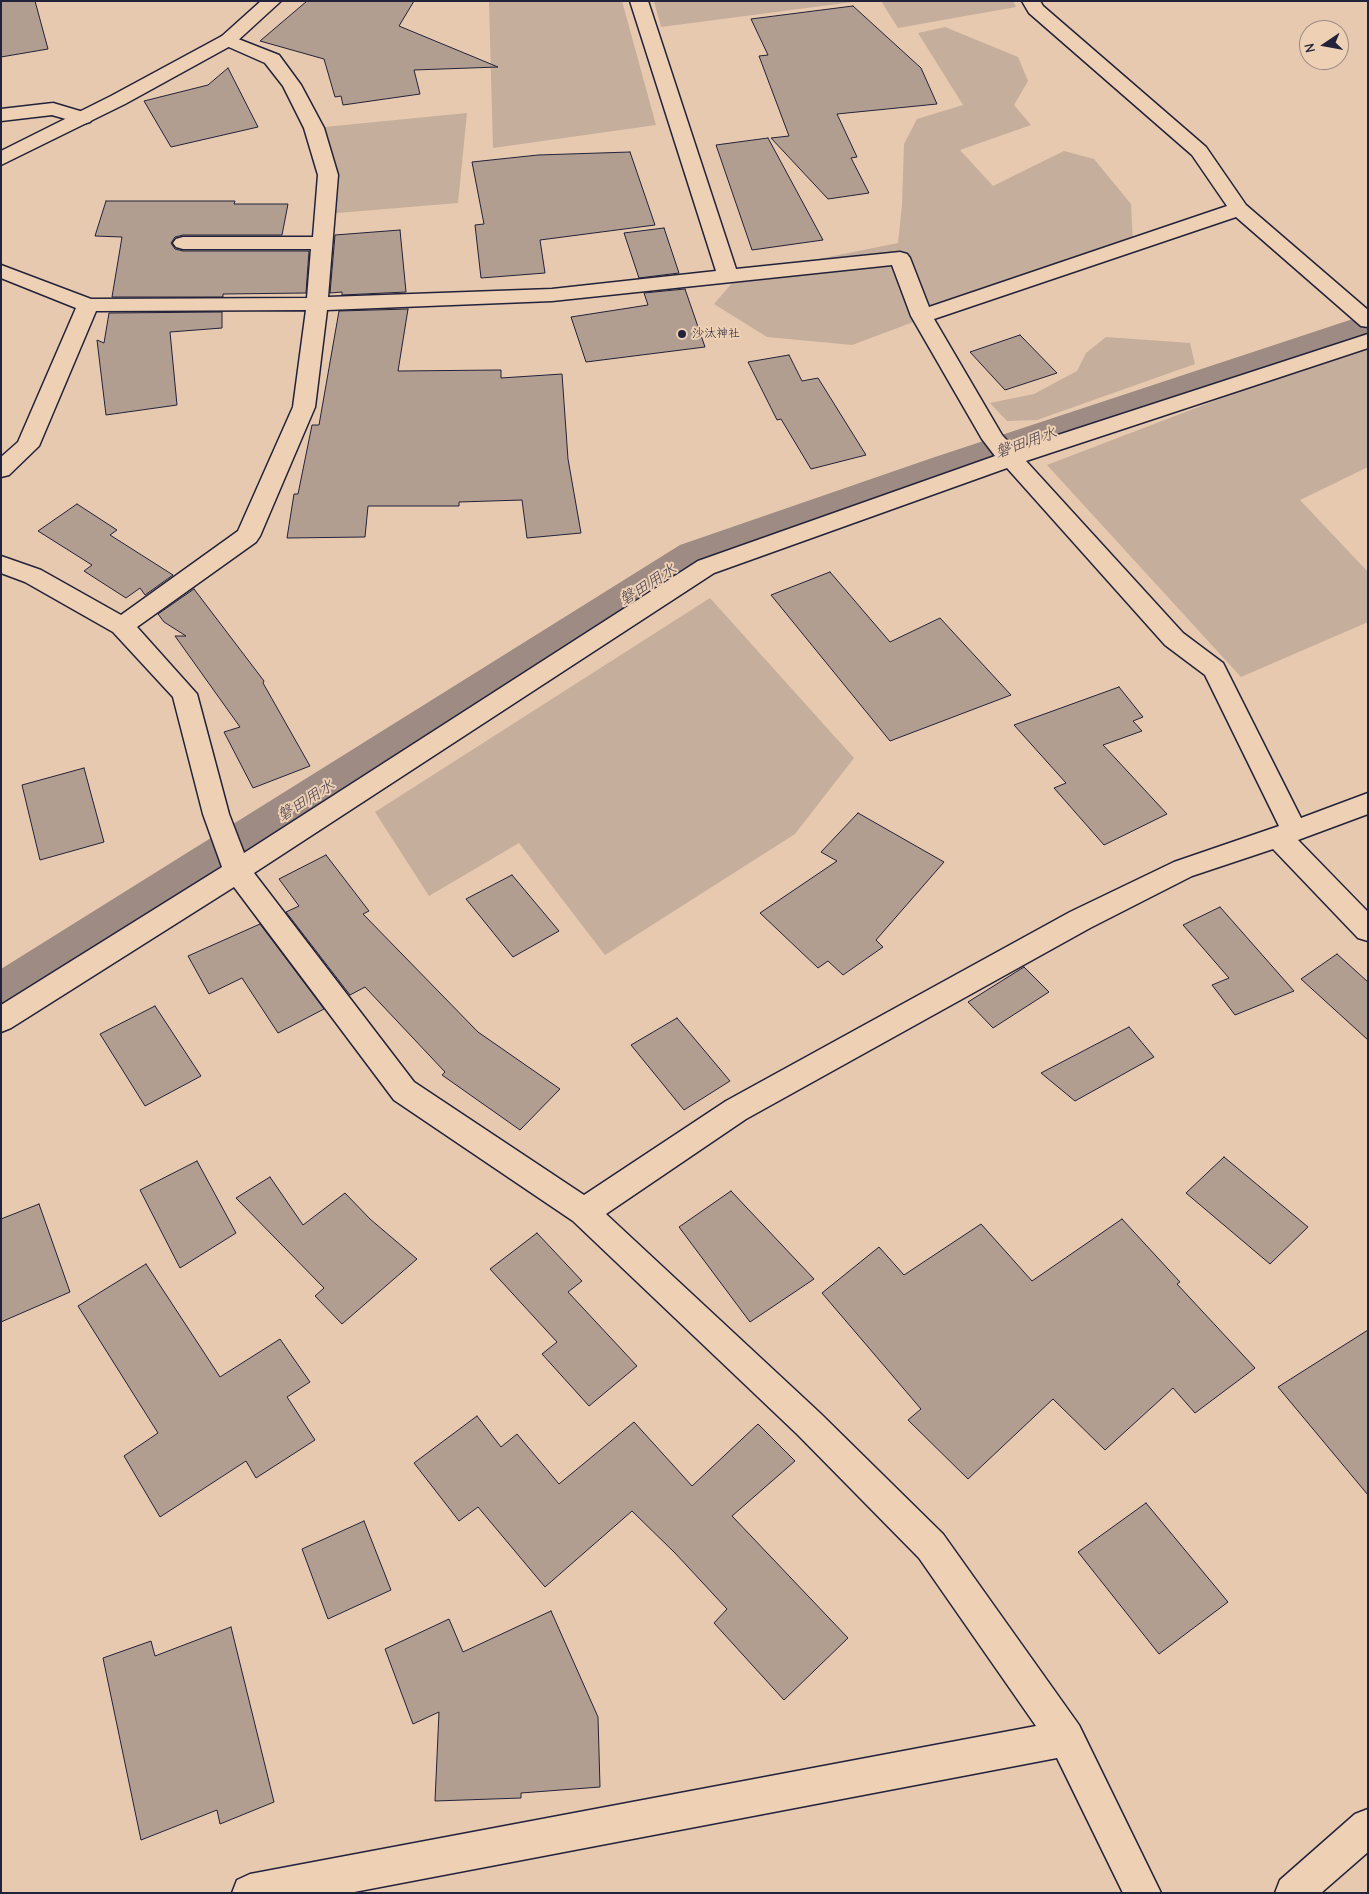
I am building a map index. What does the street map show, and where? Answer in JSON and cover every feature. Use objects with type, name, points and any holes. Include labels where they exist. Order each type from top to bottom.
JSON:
[{"type":"street","points":[[1,159],[83,118],[228,40],[272,1]]},
{"type":"street","points":[[638,1],[728,277]]},
{"type":"street","points":[[1031,1],[1035,9],[1200,151],[1239,209],[1368,321]]},
{"type":"street","points":[[122,626],[248,536],[304,407],[317,304],[328,175],[312,123],[292,85],[272,59],[228,40]]},
{"type":"street","points":[[1,115],[53,109],[83,118]]},
{"type":"street","points":[[922,316],[1239,209]]},
{"type":"street","points":[[182,243],[322,243]]},
{"type":"street","points":[[1,271],[88,305],[317,304],[552,295],[900,258],[922,316],[1003,451],[1174,640],[1214,669],[1287,834],[1368,930]]},
{"type":"street","points":[[1,470],[28,446],[88,305]]},
{"type":"street","points":[[1,1020],[237,871],[706,567],[1003,451],[1368,341]]},
{"type":"street","points":[[1,564],[33,576],[122,626],[185,694],[216,814],[237,871],[404,1091],[584,1212],[809,1424],[931,1546],[1066,1738],[1143,1893]]},
{"type":"street","points":[[584,1212],[736,1110],[1080,920],[1183,869],[1287,834],[1368,803]]},
{"type":"street","points":[[250,1893],[1066,1738]]},
{"type":"street","points":[[1293,1893],[1368,1827]]},
{"type":"shaded area","points":[[622,1],[656,125],[493,148],[489,2]]},
{"type":"shaded area","points":[[654,1],[860,1],[661,27]]},
{"type":"shaded area","points":[[881,1],[1013,1],[1016,7],[898,28]]},
{"type":"shaded area","points":[[945,27],[1018,57],[1028,81],[1014,105],[1031,125],[960,150],[993,186],[1064,151],[1094,159],[1131,204],[1133,245],[1015,284],[852,345],[767,337],[714,304],[739,275],[898,243],[902,205],[904,144],[917,119],[963,105],[918,33]]},
{"type":"shaded area","points":[[467,113],[458,203],[325,214],[314,128]]},
{"type":"shaded area","points":[[1106,337],[1190,343],[1195,364],[1037,420],[1007,421],[990,403],[1034,394],[1077,371],[1086,353]]},
{"type":"shaded area","points":[[1368,342],[1368,467],[1300,500],[1368,572],[1368,622],[1241,677],[1047,465]]},
{"type":"shaded area","points":[[710,598],[854,758],[795,834],[605,955],[519,843],[429,896],[375,812]]},
{"type":"building","points":[[1,1],[35,1],[48,49],[1,57]]},
{"type":"building","points":[[307,1],[414,1],[399,26],[498,67],[414,70],[420,94],[343,105],[341,96],[335,97],[324,59],[260,41]]},
{"type":"building","points":[[853,6],[921,68],[937,104],[837,114],[857,157],[851,158],[869,193],[828,199],[771,138],[789,136],[759,56],[768,55],[751,19]]},
{"type":"building","points":[[228,68],[258,127],[171,147],[144,101],[208,85]]},
{"type":"building","points":[[768,138],[823,240],[752,250],[716,145]]},
{"type":"building","points":[[630,152],[655,225],[540,240],[545,273],[481,278],[475,225],[484,224],[472,162],[538,155]]},
{"type":"building","points":[[106,201],[235,201],[234,204],[288,204],[282,235],[183,235],[175,237],[171,243],[175,249],[183,251],[309,251],[306,293],[223,294],[223,297],[112,297],[122,237],[95,236]]},
{"type":"building","points":[[664,228],[679,273],[639,278],[624,233]]},
{"type":"building","points":[[400,230],[406,292],[342,295],[342,292],[330,293],[335,235]]},
{"type":"building","points":[[685,289],[705,347],[586,362],[571,317],[648,305],[644,293]]},
{"type":"building","points":[[408,309],[398,371],[501,370],[501,378],[562,374],[568,459],[581,533],[527,538],[522,500],[459,502],[459,506],[368,506],[365,537],[287,538],[294,494],[298,494],[312,425],[319,425],[339,311]]},
{"type":"building","points":[[222,312],[222,328],[170,332],[177,405],[106,415],[97,340],[104,343],[109,313]]},
{"type":"building","points":[[1020,335],[1057,373],[1005,390],[970,352]]},
{"type":"building","points":[[789,355],[802,381],[818,378],[866,455],[811,469],[781,419],[777,420],[748,362]]},
{"type":"building","points":[[77,504],[117,530],[110,535],[173,575],[145,595],[140,588],[126,598],[84,571],[92,565],[38,531]]},
{"type":"building","points":[[830,572],[890,642],[940,618],[1011,695],[890,741],[771,595]]},
{"type":"building","points":[[194,589],[264,681],[263,683],[310,766],[253,788],[224,732],[240,727],[175,636],[186,636],[164,622],[158,614]]},
{"type":"building","points":[[1119,687],[1143,717],[1133,721],[1142,731],[1103,745],[1167,814],[1104,845],[1054,788],[1066,783],[1014,725]]},
{"type":"building","points":[[84,768],[104,842],[40,860],[22,785]]},
{"type":"building","points":[[858,813],[944,862],[876,940],[883,947],[843,975],[828,961],[818,968],[760,913],[837,861],[821,852]]},
{"type":"building","points":[[326,855],[369,911],[363,914],[478,1032],[560,1089],[520,1130],[442,1075],[445,1072],[365,987],[350,995],[286,912],[299,906],[279,879]]},
{"type":"building","points":[[512,875],[559,931],[513,957],[466,899]]},
{"type":"building","points":[[1220,907],[1294,991],[1235,1015],[1212,985],[1229,978],[1183,925]]},
{"type":"building","points":[[260,924],[324,1009],[278,1033],[242,978],[209,994],[188,956]]},
{"type":"building","points":[[1337,954],[1368,982],[1368,1040],[1301,979]]},
{"type":"building","points":[[1024,967],[1049,992],[993,1028],[968,1002]]},
{"type":"building","points":[[155,1006],[201,1076],[145,1106],[100,1034]]},
{"type":"building","points":[[677,1018],[730,1081],[684,1110],[631,1045]]},
{"type":"building","points":[[1129,1027],[1154,1057],[1075,1101],[1041,1073]]},
{"type":"building","points":[[1224,1157],[1308,1227],[1270,1264],[1186,1193]]},
{"type":"building","points":[[197,1161],[236,1233],[180,1268],[140,1190]]},
{"type":"building","points":[[270,1177],[303,1225],[345,1193],[370,1219],[417,1259],[342,1324],[315,1296],[324,1288],[236,1198]]},
{"type":"building","points":[[731,1191],[814,1279],[750,1322],[679,1227]]},
{"type":"building","points":[[39,1204],[70,1292],[1,1322],[1,1219]]},
{"type":"building","points":[[1122,1219],[1180,1282],[1177,1284],[1255,1368],[1195,1413],[1173,1388],[1105,1450],[1053,1399],[968,1479],[908,1420],[921,1409],[822,1293],[879,1247],[904,1275],[981,1224],[1032,1281]]},
{"type":"building","points":[[537,1233],[582,1281],[568,1292],[637,1366],[589,1406],[542,1354],[557,1342],[490,1269]]},
{"type":"building","points":[[146,1264],[220,1377],[280,1339],[310,1382],[287,1397],[315,1440],[256,1478],[246,1461],[160,1517],[124,1456],[158,1433],[78,1306]]},
{"type":"building","points":[[1368,1330],[1368,1495],[1278,1387]]},
{"type":"building","points":[[477,1416],[501,1447],[517,1434],[559,1484],[634,1422],[692,1486],[758,1424],[795,1461],[732,1516],[848,1638],[784,1700],[714,1623],[727,1609],[675,1553],[632,1511],[545,1587],[478,1507],[459,1521],[414,1463]]},
{"type":"building","points":[[1146,1503],[1228,1602],[1159,1654],[1078,1552]]},
{"type":"building","points":[[364,1521],[391,1590],[328,1619],[302,1549]]},
{"type":"building","points":[[551,1611],[598,1717],[600,1787],[521,1793],[521,1798],[435,1801],[439,1712],[413,1724],[385,1649],[449,1619],[463,1652]]},
{"type":"building","points":[[231,1627],[274,1802],[220,1824],[217,1810],[141,1840],[103,1658],[151,1641],[155,1656]]},
{"type":"waterway","name":"磐田用水","points":[[1,995],[695,555],[946,467],[1368,326]]},
{"type":"place","name":"沙汰神社","points":[[682,334]]}]
